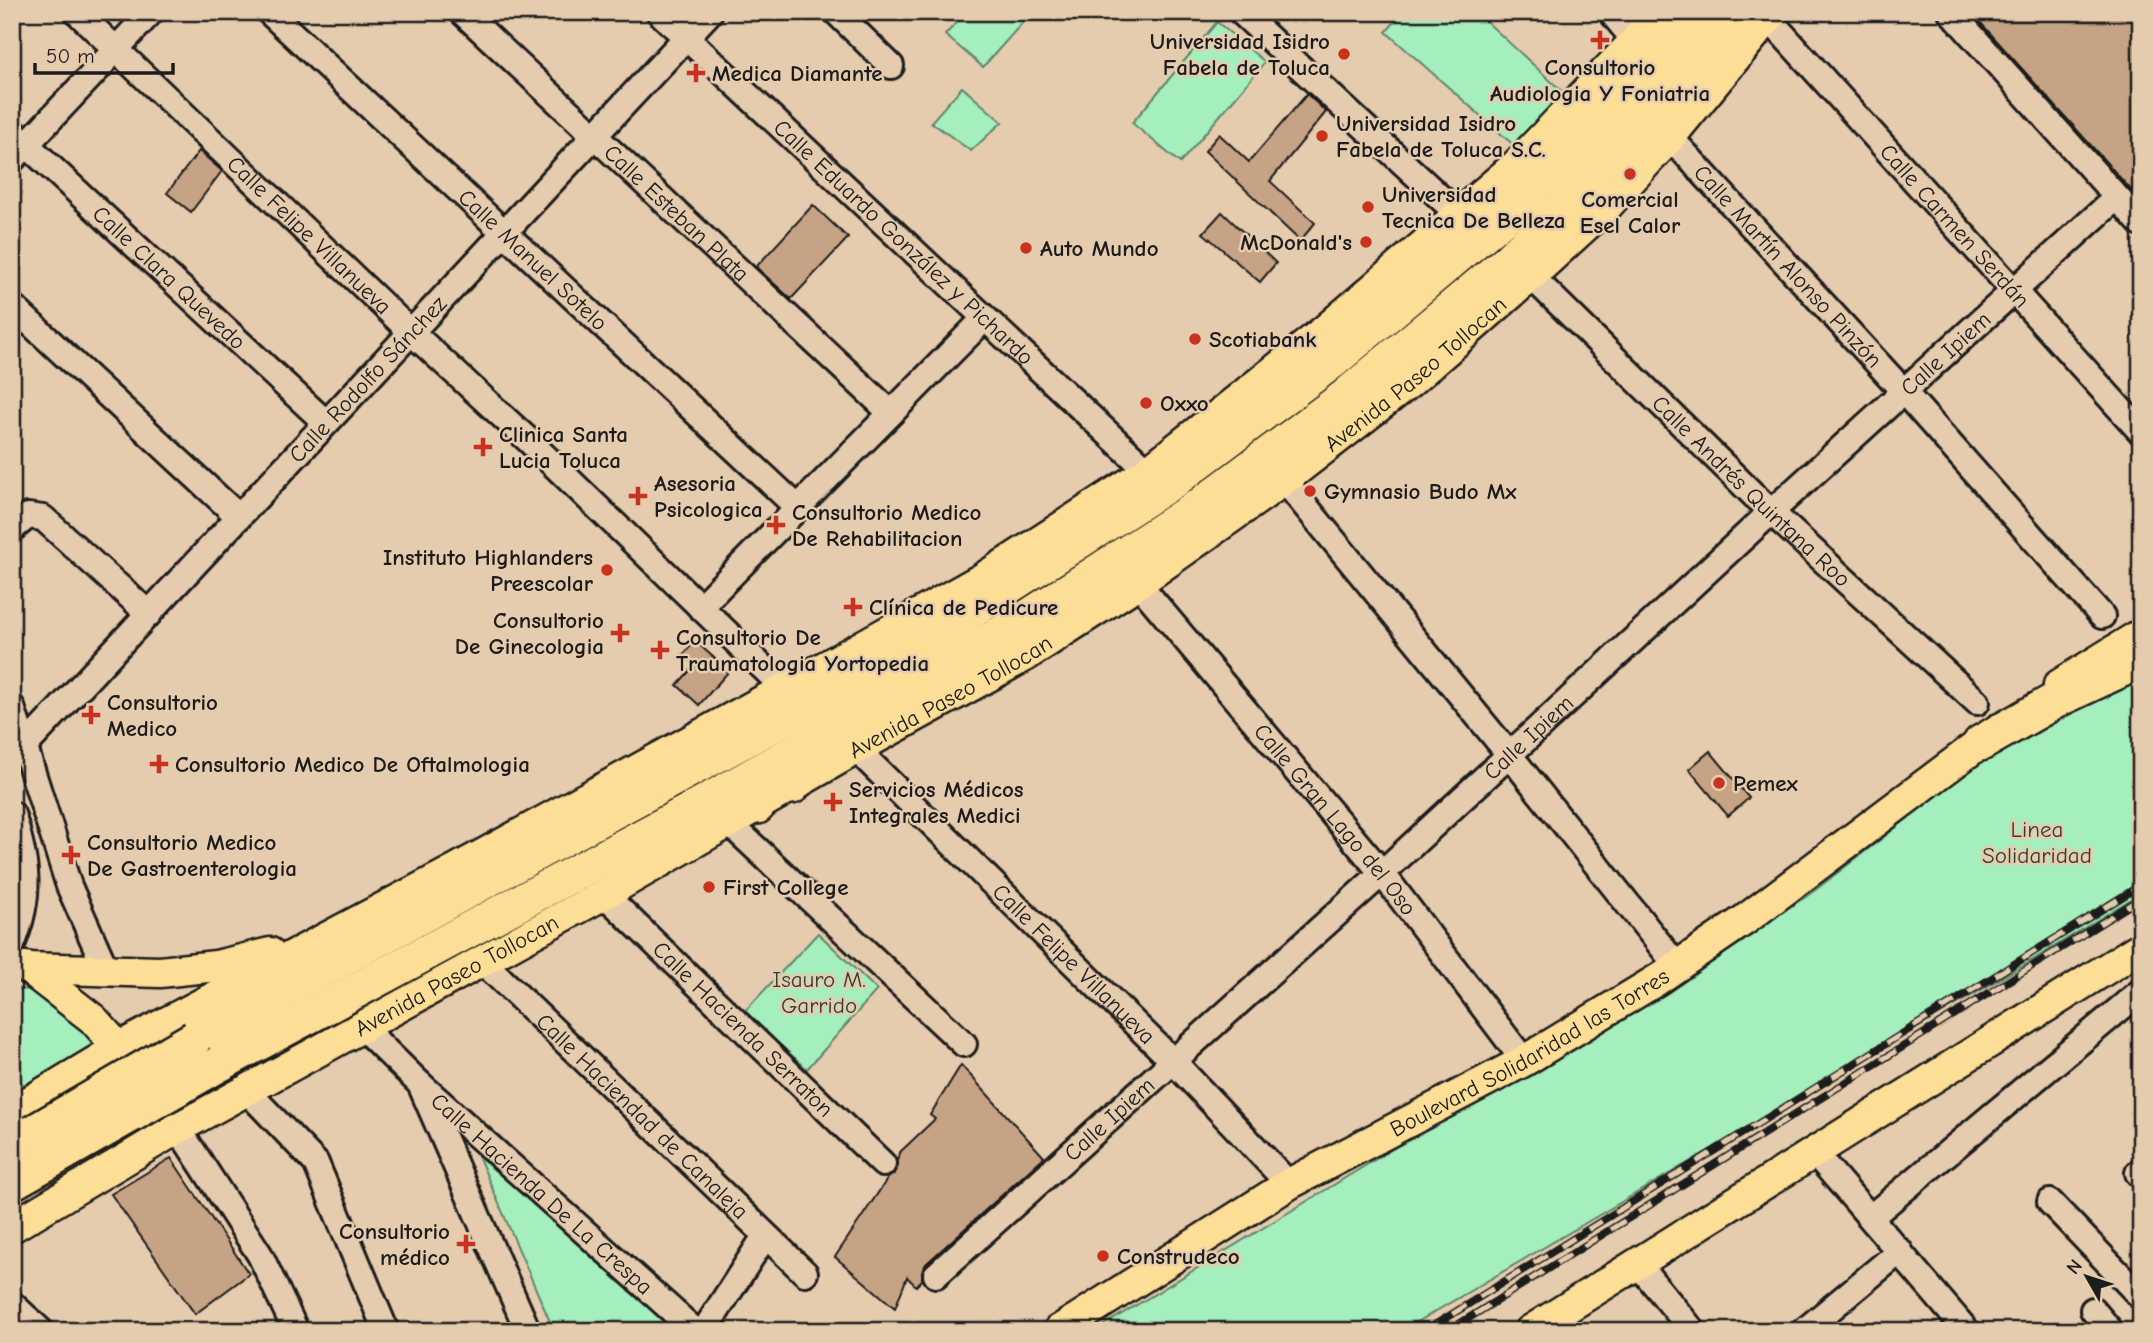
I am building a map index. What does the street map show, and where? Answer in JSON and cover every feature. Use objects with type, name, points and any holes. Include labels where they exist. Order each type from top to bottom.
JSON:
[{"type":"highway","name":"Avenida Paseo Tollocan","points":[[26,1122],[194,1039],[906,652],[1174,480],[1341,354],[1498,223],[1576,149],[1639,82],[1693,12]]},
{"type":"highway","name":"Avenida Paseo Tollocan","points":[[26,1122],[219,1064],[690,811],[847,738],[1201,505],[1345,397],[1508,261],[1575,197],[1644,120],[1732,12]]},
{"type":"highway","points":[[839,659],[906,652]]},
{"type":"highway","name":"Boulevard Solidaridad las Torres","points":[[1982,743],[2058,699],[2141,660]]},
{"type":"highway","points":[[700,764],[742,712]]},
{"type":"highway","points":[[792,786],[847,738]]},
{"type":"highway","points":[[690,811],[743,814]]},
{"type":"highway","name":"Avenida Paseo Tollocan","points":[[12,1182],[26,1122]]},
{"type":"main road","name":"Avenida Paseo Tollocan","points":[[26,1122],[120,1047],[311,943],[453,871],[839,659],[983,578],[1148,471],[1325,330],[1460,216],[1516,165],[1635,41],[1657,12]]},
{"type":"main road","name":"Avenida Paseo Tollocan","points":[[847,738],[1026,656],[1138,583],[1284,480],[1409,383],[1605,208],[1670,138],[1771,16]]},
{"type":"main road","name":"Boulevard Solidaridad las Torres","points":[[1058,1331],[1289,1184],[1524,1061],[1677,966],[1746,919],[2048,693],[2141,634]]},
{"type":"main road","name":"Avenida Paseo Tollocan","points":[[12,1227],[178,1128],[480,959],[604,894],[792,786]]},
{"type":"main road","points":[[17,946],[107,972],[160,972],[216,966],[311,943]]},
{"type":"main road","points":[[17,946],[120,1047],[178,1128]]},
{"type":"main road","points":[[1530,1331],[2141,947]]},
{"type":"main road","points":[[26,1122],[134,1153]]},
{"type":"street","name":"Calle Felipe Villanueva","points":[[77,12],[411,332],[526,438],[784,688]]},
{"type":"street","points":[[17,145],[151,12]]},
{"type":"street","name":"Calle Manuel Sotelo","points":[[269,12],[797,508]]},
{"type":"street","name":"Calle Esteban Plata","points":[[461,12],[891,413]]},
{"type":"street","name":"Calle Eduardo González y Pichardo","points":[[659,12],[1148,471]]},
{"type":"street","name":"Calle Rodolfo Sánchez","points":[[25,746],[710,12]]},
{"type":"street","points":[[836,12],[891,66]]},
{"type":"street","points":[[1241,12],[1460,216]]},
{"type":"street","points":[[1611,12],[1635,41]]},
{"type":"street","points":[[1951,12],[2141,224]]},
{"type":"street","name":"Calle Carmen Serdán","points":[[1771,16],[2141,432]]},
{"type":"street","name":"Calle Martín Alonso Pinzón","points":[[1670,138],[1904,392],[2102,616]]},
{"type":"street","name":"Calle Clara Quevedo","points":[[17,145],[326,423]]},
{"type":"street","name":"Calle Ipiem","points":[[936,1275],[1382,873],[1508,753],[2116,198]]},
{"type":"street","name":"Calle Andrés Quintana Roo","points":[[1531,276],[1771,512],[1977,702]]},
{"type":"street","points":[[12,306],[239,517]]},
{"type":"street","points":[[700,607],[984,319]]},
{"type":"street","points":[[1284,480],[1508,753],[1677,966]]},
{"type":"street","points":[[12,528],[28,516],[43,518],[149,614]]},
{"type":"street","name":"Calle Gran Lago del Oso","points":[[1138,583],[1382,873],[1524,1061]]},
{"type":"street","points":[[12,707],[69,886],[107,972]]},
{"type":"street","name":"Calle Felipe Villanueva","points":[[847,738],[1172,1060],[1289,1184]]},
{"type":"street","points":[[743,814],[964,1044]]},
{"type":"street","points":[[17,946],[28,892],[18,858],[14,820],[49,826]]},
{"type":"street","points":[[18,858],[69,886]]},
{"type":"street","name":"Calle Hacienda Serraton","points":[[604,894],[883,1164]]},
{"type":"street","name":"Calle Haciendad de Canaleja","points":[[480,959],[765,1237],[806,1273]]},
{"type":"street","points":[[1871,1217],[2141,991]]},
{"type":"street","name":"Calle Hacienda De La Crespa","points":[[362,1027],[420,1084],[695,1331]]},
{"type":"street","points":[[420,1084],[528,1331]]},
{"type":"street","points":[[247,1091],[316,1163],[386,1331]]},
{"type":"street","points":[[178,1128],[260,1255],[296,1331]]},
{"type":"street","points":[[1814,1152],[1967,1331]]},
{"type":"street","points":[[2050,1202],[2141,1297]]},
{"type":"street","points":[[704,1331],[765,1237]]},
{"type":"street","points":[[1804,1331],[1900,1251]]},
{"type":"street","points":[[1637,1264],[1693,1331]]},
{"type":"street","points":[[12,1304],[41,1331]]},
{"type":"street","points":[[2093,1310],[2111,1331]]},
{"type":"green space","points":[[966,12],[1032,12],[983,67],[945,35]]},
{"type":"green space","points":[[1403,12],[1476,12],[1566,95],[1517,148],[1386,32]]},
{"type":"green space","points":[[1217,22],[1265,62],[1180,163],[1132,123]]},
{"type":"green space","points":[[962,87],[1002,122],[971,151],[931,122]]},
{"type":"green space","name":"Linea Solidaridad","points":[[2141,677],[2141,893],[2034,959],[1402,1331],[1094,1331],[1809,895],[1996,750],[2087,700]]},
{"type":"green space","name":"Isauro M. Garrido","points":[[818,933],[877,990],[807,1069],[744,1012]]},
{"type":"green space","points":[[12,988],[30,990],[56,1002],[94,1037],[96,1056],[38,1089],[12,1080]]},
{"type":"green space","points":[[477,1153],[678,1331],[554,1331]]},
{"type":"building","points":[[1971,12],[2141,12],[2141,201]]},
{"type":"building","points":[[1307,94],[1326,112],[1270,181],[1315,223],[1300,241],[1205,151],[1219,134],[1249,162]]},
{"type":"building","points":[[199,151],[222,171],[191,212],[167,193]]},
{"type":"building","points":[[813,205],[848,238],[791,299],[756,267]]},
{"type":"building","points":[[1222,212],[1276,263],[1260,282],[1203,233]]},
{"type":"building","points":[[695,641],[729,671],[699,705],[677,685],[695,665],[683,655]]},
{"type":"building","name":"Pemex","points":[[1710,751],[1749,798],[1728,816],[1689,769]]},
{"type":"building","points":[[961,1065],[1044,1157],[926,1264],[922,1271],[922,1280],[916,1286],[907,1277],[895,1308],[835,1257],[888,1178],[894,1174],[899,1153],[935,1119],[930,1115]]},
{"type":"building","points":[[171,1158],[249,1274],[195,1314],[111,1194]]},
{"type":"railway","points":[[1425,1331],[2141,885]]},
{"type":"railway","points":[[1448,1331],[2141,898]]},
{"type":"place","name":"Consultorio Audiologia Y Foniatria","points":[[1600,40]]},
{"type":"place","name":"Universidad Isidro Fabela de Toluca","points":[[1344,54]]},
{"type":"place","name":"Medica Diamante","points":[[696,73]]},
{"type":"place","name":"Universidad Isidro Fabela de Toluca S.C.","points":[[1322,136]]},
{"type":"place","name":"Comercial Esel Calor","points":[[1630,174]]},
{"type":"place","name":"Universidad Tecnica De Belleza","points":[[1368,207]]},
{"type":"place","name":"McDonald's","points":[[1366,242]]},
{"type":"place","name":"Auto Mundo","points":[[1026,248]]},
{"type":"place","name":"Scotiabank","points":[[1195,339]]},
{"type":"place","name":"Oxxo","points":[[1146,403]]},
{"type":"place","name":"Clinica Santa Lucia Toluca","points":[[483,447]]},
{"type":"place","name":"Gymnasio Budo Mx","points":[[1310,491]]},
{"type":"place","name":"Asesoria Psicologica","points":[[638,496]]},
{"type":"place","name":"Consultorio Medico De Rehabilitacion","points":[[776,525]]},
{"type":"place","name":"Instituto Highlanders Preescolar","points":[[607,570]]},
{"type":"place","name":"Clínica de Pedicure","points":[[853,607]]},
{"type":"place","name":"Consultorio De Ginecologia","points":[[620,633]]},
{"type":"place","name":"Consultorio De Traumatologia Yortopedia","points":[[660,650]]},
{"type":"place","name":"Consultorio Medico","points":[[91,715]]},
{"type":"place","name":"Consultorio Medico De Oftalmologia","points":[[159,764]]},
{"type":"place","name":"Pemex","points":[[1719,783]]},
{"type":"place","name":"Servicios Médicos Integrales Medici","points":[[833,802]]},
{"type":"place","name":"Consultorio Medico De Gastroenterologia","points":[[71,855]]},
{"type":"place","name":"First College","points":[[709,887]]},
{"type":"place","name":"Consultorio médico","points":[[466,1244]]},
{"type":"place","name":"Construdeco","points":[[1103,1256]]}]
